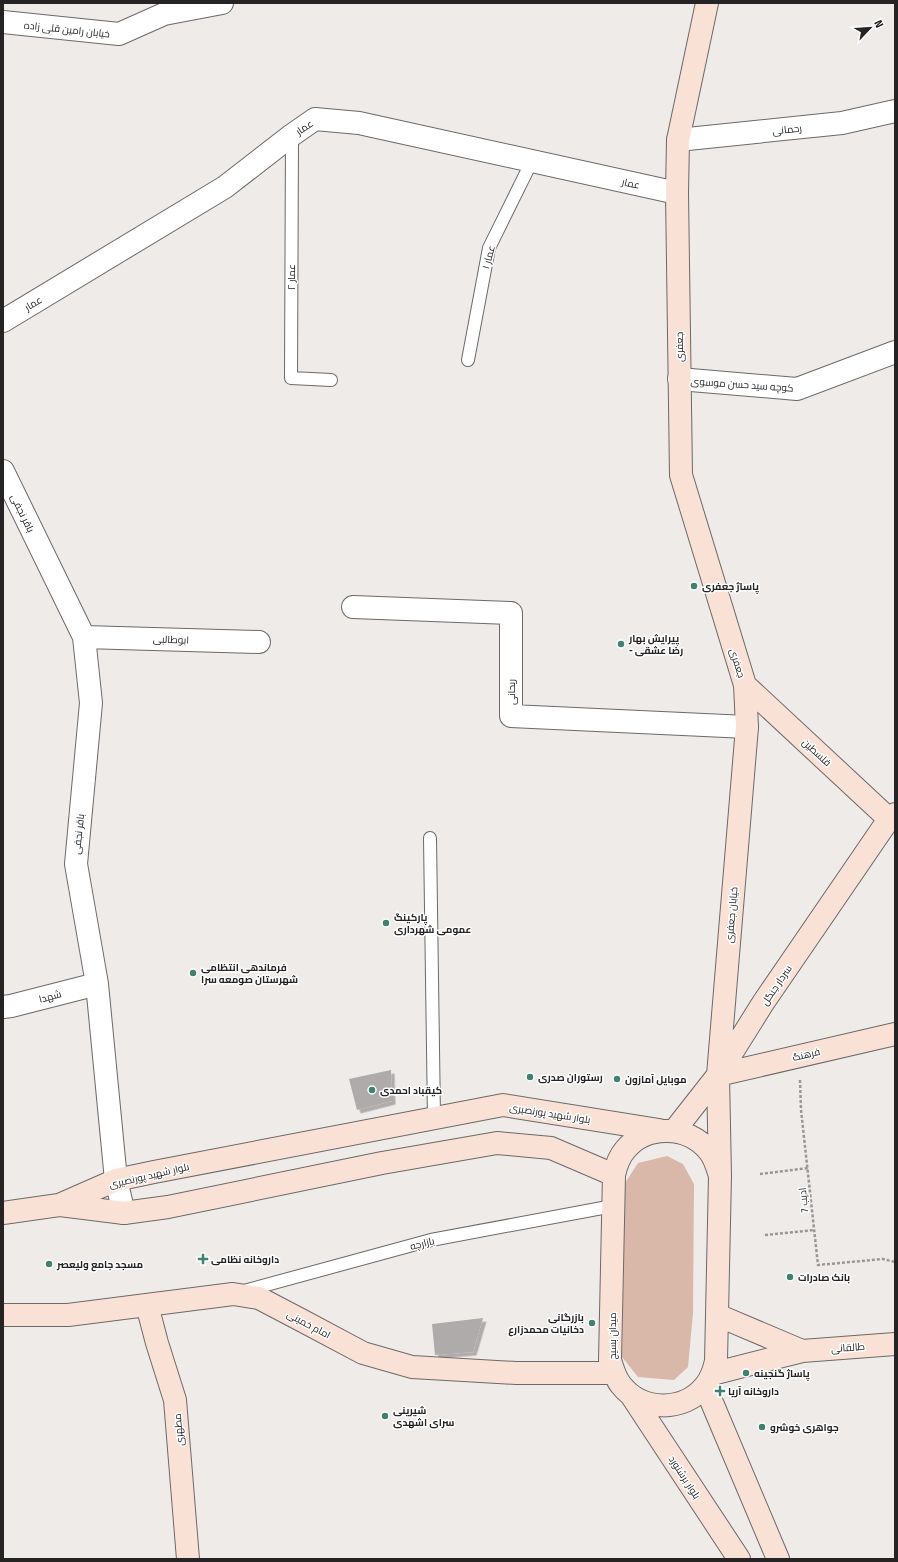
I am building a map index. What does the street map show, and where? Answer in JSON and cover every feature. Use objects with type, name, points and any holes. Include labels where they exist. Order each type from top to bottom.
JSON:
[{"type":"main road","name":"جعفری","points":[[707,3],[678,140],[676,193],[681,475],[745,685]]},
{"type":"main road","name":"خیابان جعفری","points":[[718,1074],[746,727],[745,685]]},
{"type":"main road","name":"فلسطین","points":[[745,685],[892,816]]},
{"type":"main road","name":"سردار جنگل","points":[[718,1074],[763,1003],[892,816]]},
{"type":"main road","name":"فرهنگ","points":[[718,1074],[895,1034]]},
{"type":"main road","points":[[667,1131],[718,1074]]},
{"type":"main road","points":[[718,1074],[720,1176],[716,1361],[709,1380],[778,1559]]},
{"type":"main road","name":"بلوار شهید پورنصیری","points":[[59,1205],[116,1180],[503,1105],[667,1131]]},
{"type":"main road","points":[[667,1131],[687,1134],[699,1141],[709,1151],[716,1163],[720,1176]]},
{"type":"main road","name":"میدان بسیج","points":[[667,1131],[647,1134],[635,1140],[625,1150],[618,1162],[614,1175],[610,1360],[614,1373],[621,1385],[631,1395],[643,1402],[656,1405],[670,1406],[683,1402],[695,1395],[709,1380]]},
{"type":"main road","points":[[3,1213],[59,1205],[124,1213],[168,1207],[382,1163],[497,1143],[551,1148],[614,1175]]},
{"type":"main road","name":"امام خمینی","points":[[3,1316],[68,1315],[233,1294],[259,1298],[363,1353],[412,1366],[516,1373],[614,1373]]},
{"type":"main road","name":"مطهری","points":[[148,1305],[157,1343],[175,1400],[188,1559]]},
{"type":"main road","name":"طالقانی","points":[[717,1315],[802,1350]]},
{"type":"main road","name":"طالقانی","points":[[709,1380],[802,1350],[895,1344]]},
{"type":"main road","name":"بلوار برشنورد","points":[[631,1395],[739,1559]]},
{"type":"street","name":"خیابان رامین قلی زاده","points":[[3,22],[119,34],[164,14],[222,3]]},
{"type":"street","name":"رحمانی","points":[[678,140],[842,123],[895,111]]},
{"type":"street","name":"عمار","points":[[3,321],[225,187],[315,119],[359,123],[676,193]]},
{"type":"street","name":"کوچه سید حسن موسوی","points":[[679,379],[797,389],[895,352]]},
{"type":"street","name":"باقر نجفی","points":[[3,471],[84,637],[91,703],[76,864],[97,984],[116,1180],[124,1213]]},
{"type":"street","name":"ریحانی","points":[[353,607],[511,613],[511,716],[746,727]]},
{"type":"street","name":"ابوطالبی","points":[[84,637],[259,642]]},
{"type":"street","name":"شهدا","points":[[3,1007],[97,984]]},
{"type":"lane","name":"عمار ۲","points":[[292,135],[291,378],[331,380]]},
{"type":"lane","name":"عمار ۱","points":[[468,360],[489,248],[532,161]]},
{"type":"lane","points":[[430,838],[434,1118]]},
{"type":"lane","name":"بازارچه","points":[[233,1294],[431,1240],[613,1206]]},
{"type":"path","name":"ادیب 7","points":[[799,1056],[801,1110],[818,1265],[883,1259],[895,1262]]},
{"type":"path","points":[[760,1174],[808,1168]]},
{"type":"path","points":[[765,1235],[814,1230]]},
{"type":"shaded area","points":[[667,1156],[683,1164],[694,1184],[693,1313],[688,1367],[674,1380],[638,1377],[622,1357],[625,1183],[638,1163]]},
{"type":"building","name":"کیقباد احمدی","points":[[391,1070],[392,1101],[357,1110],[349,1079]]},
{"type":"building","points":[[483,1318],[473,1352],[435,1355],[432,1324]]},
{"type":"place","name":"پاساژ جعفری","points":[[694,586]]},
{"type":"place","name":"پیرایش بهار - رضا عشقی","points":[[621,644]]},
{"type":"place","name":"پارکینگ عمومی شهرداری","points":[[386,923]]},
{"type":"place","name":"فرماندهی انتظامی شهرستان صومعه سرا","points":[[193,973]]},
{"type":"place","name":"رستوران صدری","points":[[530,1077]]},
{"type":"place","name":"موبایل آمازون","points":[[617,1079]]},
{"type":"place","name":"کیقباد احمدی","points":[[372,1090]]},
{"type":"place","name":"داروخانه نظامی","points":[[203,1259]]},
{"type":"place","name":"مسجد جامع ولیعصر","points":[[49,1264]]},
{"type":"place","name":"بانک صادرات","points":[[790,1277]]},
{"type":"place","name":"بازرگانی دخانیات محمدزارع","points":[[592,1323]]},
{"type":"place","name":"پاساژ گنجینه","points":[[746,1373]]},
{"type":"place","name":"داروخانه آریا","points":[[720,1391]]},
{"type":"place","name":"شیرینی سرای اشهدی","points":[[385,1416]]},
{"type":"place","name":"جواهری خوشرو","points":[[762,1427]]}]
